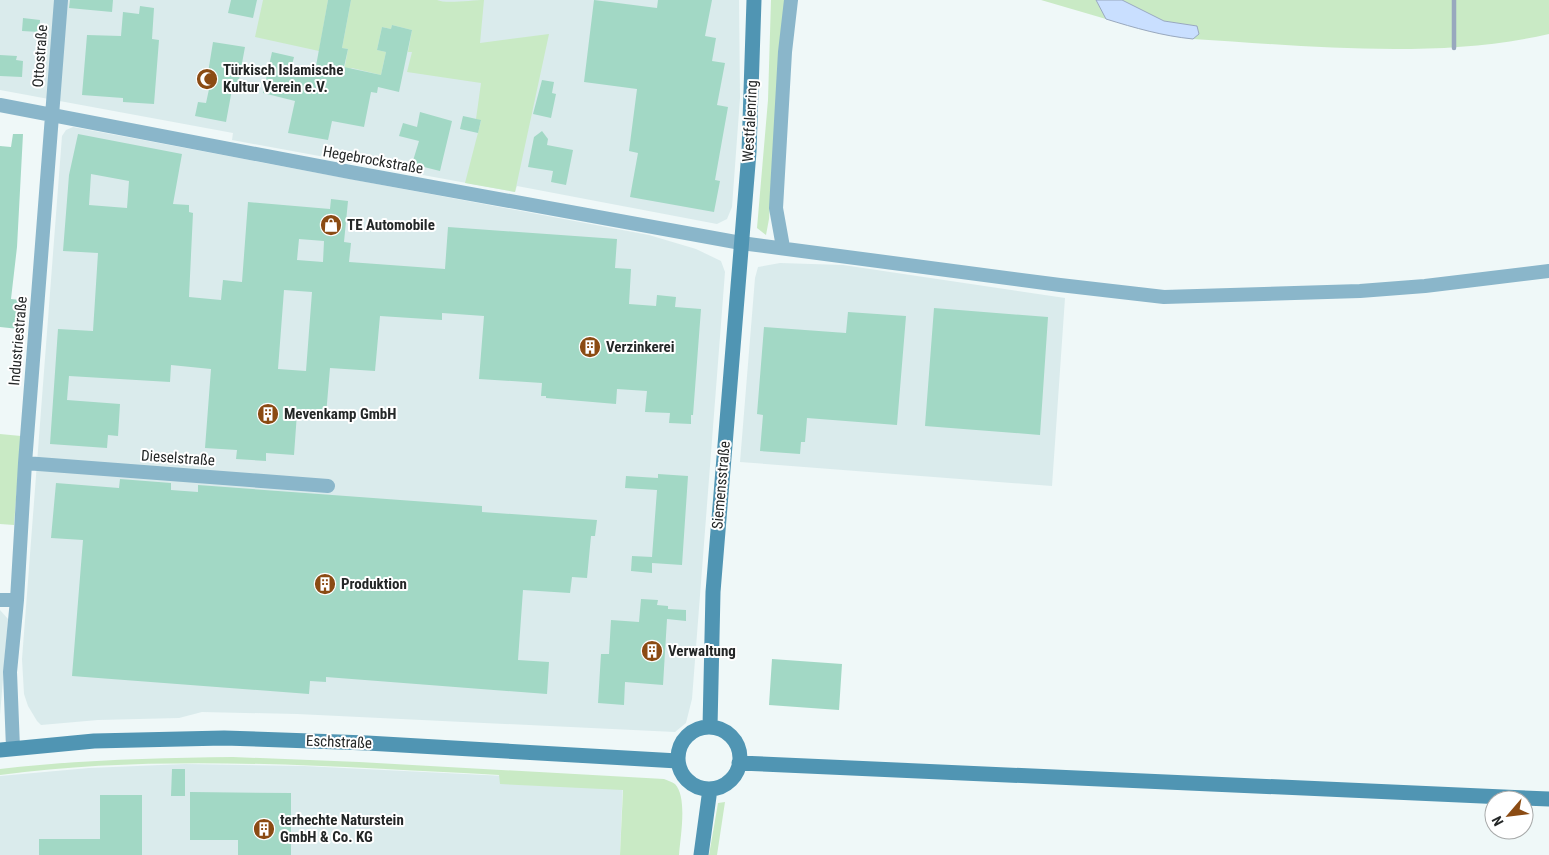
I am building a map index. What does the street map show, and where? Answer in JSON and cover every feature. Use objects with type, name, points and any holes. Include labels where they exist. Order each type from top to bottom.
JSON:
[{"type":"main road","name":"Westfalenring","points":[[741,243],[754,63],[754,0]]},
{"type":"main road","name":"Siemensstraße","points":[[710,727],[713,592],[741,243]]},
{"type":"main road","points":[[710,727],[720,729],[736,743],[739,763],[736,773],[729,781],[720,786],[710,788],[699,787],[689,781],[681,772],[678,761],[681,746],[690,733],[710,727]]},
{"type":"main road","name":"Eschstraße","points":[[7,749],[94,741],[224,738],[366,743],[678,761]]},
{"type":"main road","points":[[739,763],[1549,799]]},
{"type":"main road","points":[[701,855],[710,788]]},
{"type":"street","name":"Ottostraße","points":[[52,115],[60,0]]},
{"type":"street","points":[[783,246],[776,208],[791,0]]},
{"type":"street","name":"Hegebrockstraße","points":[[0,105],[350,172],[741,243],[783,246],[1060,285],[1164,297],[1360,291],[1425,286],[1549,271]]},
{"type":"street","name":"Industriestraße","points":[[7,749],[10,672],[17,600],[25,463],[52,115]]},
{"type":"street","name":"Dieselstraße","points":[[25,463],[328,486]]},
{"type":"street","points":[[0,600],[17,600]]},
{"type":"shaded area","points":[[0,0],[739,0],[740,98],[732,207],[727,219],[717,224],[517,186],[515,192],[232,140],[233,133],[0,90]]},
{"type":"shaded area","points":[[73,127],[649,235],[696,249],[721,261],[725,272],[692,699],[686,723],[675,732],[297,714],[202,712],[179,718],[98,720],[41,725],[28,706],[24,694],[22,659],[62,136],[66,130]]},
{"type":"shaded area","points":[[780,263],[843,265],[1065,298],[1052,486],[740,462],[755,278],[758,267]]},
{"type":"shaded area","points":[[0,610],[8,619],[0,715]]},
{"type":"shaded area","points":[[185,764],[304,766],[623,782],[620,855],[0,855],[0,776],[89,768]]},
{"type":"green space","points":[[263,0],[328,0],[319,51],[255,37]]},
{"type":"green space","points":[[351,0],[437,0],[452,2],[484,0],[480,43],[549,34],[515,192],[465,183],[481,121],[476,119],[481,83],[407,72],[412,52],[408,52],[412,30],[392,25],[391,29],[382,27],[377,50],[386,52],[381,75],[352,68],[344,71],[348,49],[342,48]]},
{"type":"green space","points":[[771,0],[787,0],[783,14],[769,219],[766,235],[757,228],[768,100]]},
{"type":"green space","points":[[1041,0],[1096,0],[1106,19]]},
{"type":"green space","points":[[1122,0],[1549,0],[1549,34],[1506,42],[1462,47],[1417,49],[1327,47],[1193,39],[1199,34],[1197,26],[1164,21]]},
{"type":"green space","points":[[0,434],[21,436],[14,525],[0,524]]},
{"type":"green space","points":[[233,757],[664,779],[675,784],[681,799],[682,818],[679,855],[620,855],[623,790],[500,784],[499,775],[312,766],[187,763],[62,768],[0,775],[0,769],[58,763]]},
{"type":"green space","points":[[725,802],[717,855],[709,855],[718,803]]},
{"type":"water","points":[[1096,0],[1122,0],[1164,21],[1197,26],[1199,34],[1193,39],[1171,36],[1106,19]]},
{"type":"building","points":[[70,0],[113,0],[112,12],[69,8]]},
{"type":"building","points":[[231,0],[257,0],[253,18],[228,13]]},
{"type":"building","points":[[328,0],[351,0],[342,48],[348,49],[344,67],[381,75],[386,52],[377,50],[382,27],[391,29],[392,25],[412,30],[399,92],[378,87],[377,93],[371,92],[364,127],[332,121],[328,140],[288,133],[295,101],[263,93],[272,52],[294,57],[290,73],[314,77]]},
{"type":"building","points":[[594,0],[657,8],[658,0],[712,0],[705,36],[716,38],[712,61],[725,63],[717,105],[728,107],[715,180],[720,181],[714,212],[630,197],[638,153],[629,151],[637,89],[584,82]]},
{"type":"building","points":[[140,6],[154,8],[152,39],[159,40],[154,104],[123,102],[123,98],[82,95],[87,35],[121,36],[123,12],[139,14]]},
{"type":"building","points":[[23,18],[40,20],[39,32],[22,31]]},
{"type":"building","points":[[213,42],[245,47],[238,85],[233,84],[226,122],[195,116],[198,102],[206,103],[211,80],[207,79]]},
{"type":"building","points":[[0,55],[17,56],[16,60],[23,61],[22,77],[0,76]]},
{"type":"building","points":[[542,80],[554,82],[552,93],[556,94],[551,118],[533,114]]},
{"type":"building","points":[[420,112],[452,121],[440,171],[412,164],[419,141],[399,136],[403,123],[417,127]]},
{"type":"building","points":[[463,116],[481,120],[478,133],[460,129]]},
{"type":"building","points":[[542,131],[548,139],[547,145],[573,150],[566,185],[551,182],[553,171],[528,167],[534,137]]},
{"type":"building","points":[[13,134],[23,134],[17,247],[11,299],[21,300],[19,329],[0,327],[0,146],[11,147]]},
{"type":"building","points":[[78,134],[182,154],[173,204],[189,205],[189,212],[193,213],[189,297],[221,300],[223,280],[242,282],[248,202],[330,209],[331,199],[348,201],[344,242],[351,243],[349,262],[445,269],[448,227],[617,239],[615,268],[631,269],[629,304],[656,306],[657,295],[676,297],[675,307],[701,309],[691,424],[669,423],[670,413],[645,412],[647,391],[617,389],[616,404],[546,398],[546,396],[541,396],[542,383],[479,379],[484,316],[442,313],[442,320],[380,316],[375,371],[330,368],[326,415],[297,413],[294,455],[266,453],[266,461],[236,459],[237,450],[205,448],[211,369],[171,365],[170,382],[69,376],[67,400],[120,404],[118,436],[108,435],[107,448],[50,444],[58,329],[93,331],[98,253],[63,251],[69,175]],"holes":[[[91,174],[129,181],[127,208],[89,205]],[[299,239],[324,241],[323,262],[297,260]],[[284,290],[312,292],[306,371],[278,369]]]},
{"type":"building","points":[[934,308],[1048,317],[1040,435],[925,426]]},
{"type":"building","points":[[848,312],[906,316],[897,425],[807,418],[805,442],[801,442],[800,454],[760,451],[763,415],[757,414],[764,327],[846,333]]},
{"type":"building","points":[[658,474],[688,476],[682,565],[652,563],[652,573],[631,571],[632,556],[652,557],[657,490],[625,488],[626,476],[658,478]]},
{"type":"building","name":"Produktion","points":[[120,479],[171,483],[171,490],[198,492],[198,485],[482,506],[482,512],[597,520],[595,536],[591,536],[587,578],[572,577],[570,593],[523,590],[518,660],[549,662],[547,694],[326,677],[326,682],[310,681],[309,694],[72,676],[83,540],[51,538],[56,483],[119,488]]},
{"type":"building","points":[[641,599],[658,600],[657,605],[668,606],[668,609],[686,610],[686,621],[667,619],[663,685],[625,682],[624,705],[598,703],[601,654],[609,654],[611,620],[639,622]]},
{"type":"building","points":[[772,659],[842,664],[839,710],[769,705]]},
{"type":"building","points":[[172,769],[185,769],[185,796],[171,796]]},
{"type":"building","points":[[190,792],[291,793],[291,855],[238,855],[238,840],[190,840]]},
{"type":"building","points":[[100,795],[142,795],[142,855],[39,855],[39,839],[100,839]]},
{"type":"waterway","points":[[1454,0],[1454,48]]},
{"type":"place","name":"Türkisch Islamische Kultur Verein e.V.","points":[[207,79]]},
{"type":"place","name":"TE Automobile","points":[[331,225]]},
{"type":"place","name":"Verzinkerei","points":[[590,347]]},
{"type":"place","name":"Mevenkamp GmbH","points":[[268,414]]},
{"type":"place","name":"Produktion","points":[[325,584]]},
{"type":"place","name":"Verwaltung","points":[[652,651]]},
{"type":"place","name":"terhechte Naturstein GmbH & Co. KG","points":[[264,829]]}]
